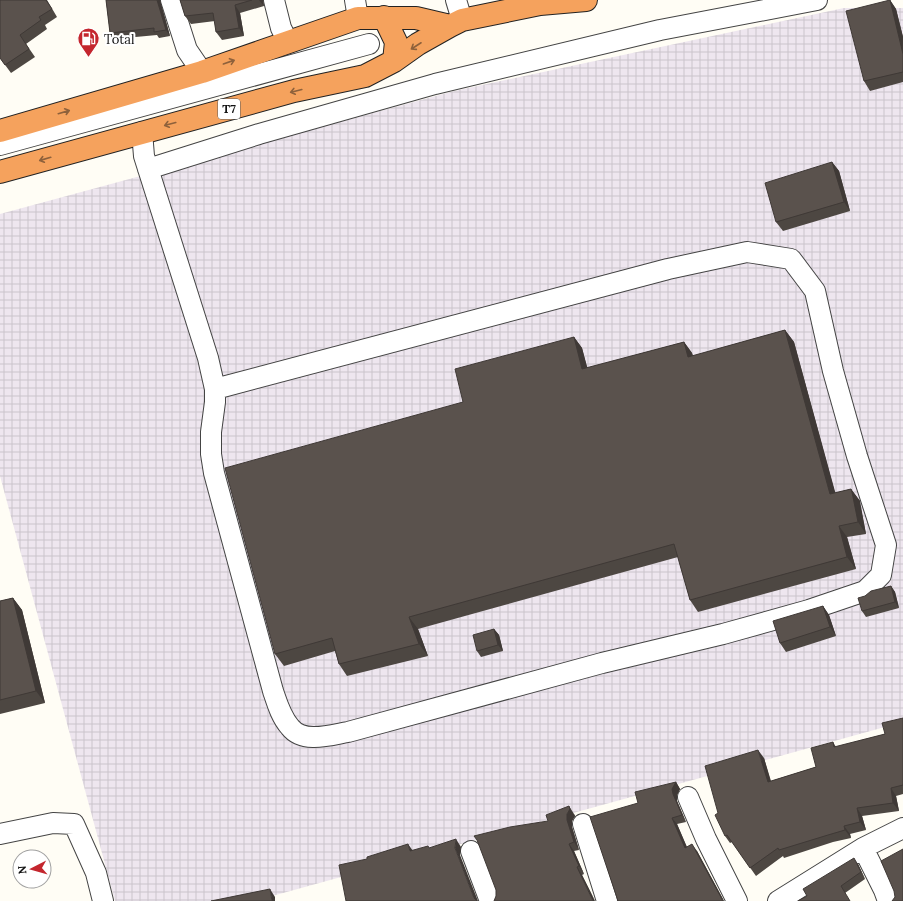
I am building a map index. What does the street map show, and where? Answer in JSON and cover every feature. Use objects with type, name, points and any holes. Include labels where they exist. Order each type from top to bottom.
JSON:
[{"type":"highway","name":"T7","points":[[0,172],[294,91],[365,76],[394,61],[418,44],[456,23],[539,2],[586,0]]},
{"type":"highway","name":"T7","points":[[0,131],[202,72],[288,42],[357,9],[384,17],[416,18],[456,23]]},
{"type":"highway","points":[[384,17],[396,42],[394,61]]},
{"type":"street","points":[[171,0],[187,50],[202,72]]},
{"type":"street","points":[[274,0],[281,28],[288,42]]},
{"type":"street","points":[[456,0],[456,23]]},
{"type":"street","points":[[148,168],[258,134],[434,84],[660,30],[817,0]]},
{"type":"street","points":[[0,145],[369,44]]},
{"type":"street","points":[[142,132],[144,156],[208,358],[215,389],[215,402],[211,432],[211,454],[214,473],[273,691],[281,712],[290,728],[301,735],[312,737],[329,736],[348,732],[602,663],[723,634],[808,610],[865,590],[881,575],[886,545],[857,456],[833,371],[816,291],[791,259],[747,252],[668,269],[215,389]]},
{"type":"street","points":[[688,797],[706,840],[737,901]]},
{"type":"street","points":[[0,834],[52,823],[74,824],[96,873],[103,901]]},
{"type":"street","points":[[583,824],[607,901]]},
{"type":"street","points":[[778,901],[863,848],[901,834]]},
{"type":"street","points":[[863,848],[888,901]]},
{"type":"street","points":[[471,851],[490,901]]},
{"type":"shaded area","points":[[844,8],[903,8],[903,722],[254,901],[115,901],[0,476],[0,214],[454,91]]},
{"type":"building","points":[[0,0],[46,0],[52,9],[39,17],[41,20],[20,35],[29,49],[5,65],[0,58]]},
{"type":"building","points":[[106,0],[157,0],[166,30],[154,32],[154,28],[110,33]]},
{"type":"building","points":[[180,0],[252,0],[235,5],[239,28],[216,32],[213,13],[185,16]]},
{"type":"building","points":[[890,0],[903,54],[903,72],[864,81],[846,11]]},
{"type":"building","points":[[832,162],[844,202],[776,222],[765,183]]},
{"type":"building","points":[[785,330],[830,494],[851,489],[852,492],[858,522],[839,526],[847,557],[690,600],[674,544],[409,617],[419,644],[339,664],[332,638],[275,654],[225,468],[463,402],[455,369],[574,337],[582,369],[684,342],[688,357]]},
{"type":"building","points":[[891,586],[895,602],[862,611],[858,598],[865,596],[871,591]]},
{"type":"building","points":[[13,598],[36,691],[0,700],[0,601]]},
{"type":"building","points":[[823,606],[830,627],[780,643],[773,621]]},
{"type":"building","points":[[494,629],[498,645],[477,651],[473,635]]},
{"type":"building","points":[[903,718],[903,785],[891,788],[893,803],[857,808],[860,822],[844,826],[845,830],[779,850],[778,848],[750,868],[727,835],[725,836],[715,815],[718,813],[705,766],[758,750],[768,782],[816,767],[811,748],[833,742],[834,747],[885,734],[882,723]]},
{"type":"building","points":[[676,782],[672,789],[682,815],[672,818],[685,848],[692,844],[723,901],[618,901],[590,817],[638,803],[635,792]]},
{"type":"building","points":[[569,806],[570,809],[567,814],[567,820],[574,842],[569,844],[579,866],[577,867],[593,901],[494,901],[496,890],[477,840],[474,836],[510,827],[548,821],[546,815]]},
{"type":"building","points":[[456,839],[455,848],[474,898],[477,901],[346,901],[339,865],[367,859],[367,857],[408,844],[410,851],[428,846],[429,848]]},
{"type":"building","points":[[903,849],[903,901],[892,901],[895,897],[894,891],[881,861]]},
{"type":"building","points":[[854,858],[861,872],[841,886],[850,901],[798,901],[807,896],[803,889]]},
{"type":"building","points":[[270,889],[272,901],[211,901]]},
{"type":"place","name":"Total","points":[[89,58]]}]
